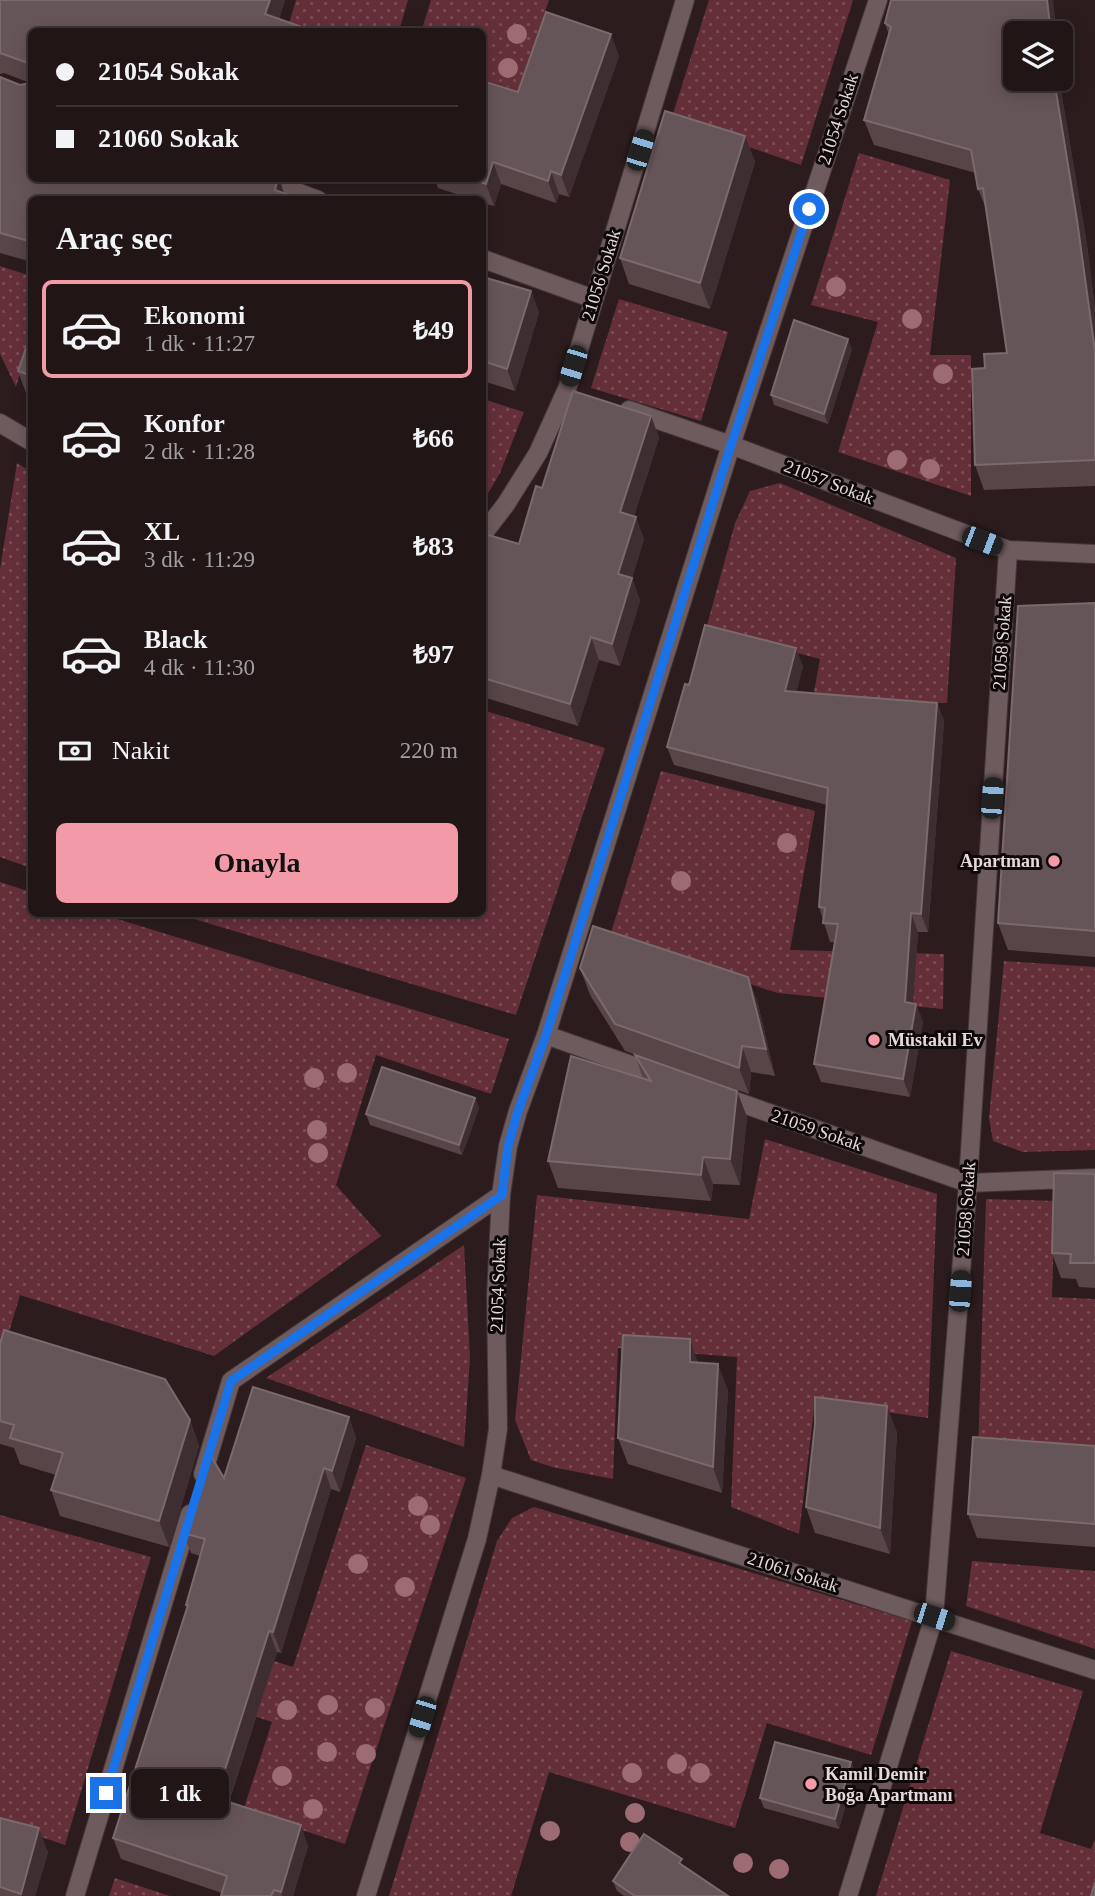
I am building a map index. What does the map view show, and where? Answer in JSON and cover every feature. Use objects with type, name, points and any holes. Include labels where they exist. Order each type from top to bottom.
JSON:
[{"type":"street","name":"21056 Sokak","points":[[486,530],[538,453],[573,391],[594,299],[685,0]]},
{"type":"street","name":"21054 Sokak","points":[[366,1896],[477,1539],[491,1475],[498,1429],[496,1297],[502,1195],[511,1135],[546,1035],[731,445],[878,0]]},
{"type":"street","points":[[271,182],[307,196]]},
{"type":"street","points":[[486,260],[594,299]]},
{"type":"street","name":"21057 Sokak","points":[[617,406],[731,445],[1008,550],[1095,554]]},
{"type":"street","points":[[0,423],[28,440]]},
{"type":"street","name":"21058 Sokak","points":[[848,1896],[934,1617],[968,1183],[1008,550]]},
{"type":"street","points":[[546,1035],[678,1081]]},
{"type":"street","name":"21059 Sokak","points":[[705,1090],[968,1183],[1095,1178]]},
{"type":"street","points":[[75,1896],[231,1381],[502,1195]]},
{"type":"street","name":"21061 Sokak","points":[[491,1475],[1095,1670]]},
{"type":"shaded area","points":[[296,0],[408,0],[400,28],[288,28]]},
{"type":"shaded area","points":[[431,0],[549,0],[519,91],[486,81],[486,28],[422,28]]},
{"type":"shaded area","points":[[709,0],[853,0],[801,165],[671,120]]},
{"type":"shaded area","points":[[859,153],[950,180],[930,355],[971,355],[971,496],[838,452],[878,322],[811,305]]},
{"type":"shaded area","points":[[0,266],[28,275],[28,348],[16,387],[0,354]]},
{"type":"shaded area","points":[[619,299],[728,332],[701,421],[591,388]]},
{"type":"shaded area","points":[[486,400],[524,412],[500,473],[486,497]]},
{"type":"shaded area","points":[[17,463],[28,470],[28,867],[0,857],[0,569]]},
{"type":"shaded area","points":[[780,483],[956,558],[947,703],[813,697],[820,659],[706,629],[735,523],[750,491]]},
{"type":"shaded area","points":[[486,711],[605,748],[516,1015],[187,917],[486,917]]},
{"type":"shaded area","points":[[661,771],[815,811],[790,950],[944,954],[943,1009],[778,993],[609,939]]},
{"type":"shaded area","points":[[0,882],[28,891],[28,917],[111,917],[509,1039],[491,1094],[376,1055],[336,1185],[381,1236],[214,1356],[20,1295],[0,1362]]},
{"type":"shaded area","points":[[1004,961],[1095,967],[1095,1150],[1023,1152],[993,1141],[989,1118]]},
{"type":"shaded area","points":[[765,1139],[937,1194],[928,1418],[815,1402],[799,1534],[731,1507],[737,1357],[618,1348],[613,1479],[531,1460],[515,1420],[537,1195],[749,1219]]},
{"type":"shaded area","points":[[986,1199],[1055,1201],[1052,1297],[1095,1299],[1095,1456],[978,1453]]},
{"type":"shaded area","points":[[464,1245],[470,1358],[464,1447],[266,1378]]},
{"type":"shaded area","points":[[366,1445],[466,1478],[345,1844],[243,1811],[272,1722],[174,1689],[192,1635],[293,1667]]},
{"type":"shaded area","points":[[534,1507],[912,1621],[871,1755],[767,1723],[735,1828],[549,1772],[511,1896],[389,1896],[497,1541],[512,1518]]},
{"type":"shaded area","points":[[0,1515],[151,1557],[65,1845],[0,1823]]},
{"type":"shaded area","points":[[972,1561],[1095,1571],[1095,1649],[966,1606]]},
{"type":"shaded area","points":[[951,1651],[1083,1691],[1040,1833],[1091,1849],[1095,1839],[1095,1896],[876,1896]]},
{"type":"shaded area","points":[[115,1878],[170,1896],[109,1896]]},
{"type":"building","points":[[0,0],[270,0],[265,14],[305,28],[28,28],[28,63],[0,53]]},
{"type":"building","points":[[891,0],[1047,0],[1050,21],[1003,21],[1003,91],[1056,91],[1095,351],[1095,460],[975,465],[972,369],[985,368],[984,354],[1007,353],[983,188],[978,189],[971,150],[864,120],[891,27],[885,23]]},
{"type":"building","points":[[546,12],[611,34],[561,175],[551,171],[548,181],[493,162],[486,184],[480,182],[486,182],[486,82],[518,92]]},
{"type":"building","points":[[0,77],[20,85],[28,84],[28,182],[277,182],[275,190],[292,196],[28,196],[28,241],[0,233]]},
{"type":"building","points":[[665,111],[745,136],[700,283],[620,258]]},
{"type":"building","points":[[486,278],[531,291],[507,369],[486,362]]},
{"type":"building","points":[[794,320],[848,339],[824,414],[771,395]]},
{"type":"building","points":[[28,342],[28,375],[18,371]]},
{"type":"building","points":[[573,391],[651,416],[620,512],[636,517],[618,574],[632,578],[612,644],[591,637],[570,704],[486,679],[486,534],[519,544],[536,486],[542,488]]},
{"type":"building","name":"Apartman","points":[[1095,603],[1095,931],[998,923],[1018,606]]},
{"type":"building","points":[[705,625],[796,648],[785,691],[937,703],[921,914],[911,913],[905,1002],[916,1004],[903,1079],[814,1064],[838,924],[823,923],[825,908],[819,907],[828,788],[667,747],[685,684],[689,685]]},
{"type":"building","points":[[593,926],[748,977],[766,1049],[742,1046],[739,1068],[615,1024],[580,968]]},
{"type":"building","points":[[635,1055],[737,1091],[730,1159],[703,1157],[701,1175],[548,1161],[571,1056],[651,1081]]},
{"type":"building","points":[[382,1067],[475,1098],[459,1145],[366,1114]]},
{"type":"building","points":[[1054,1173],[1095,1174],[1095,1263],[1070,1263],[1071,1254],[1052,1253]]},
{"type":"building","points":[[4,1330],[165,1379],[190,1420],[159,1521],[51,1490],[63,1453],[10,1438],[14,1425],[0,1421],[0,1344]]},
{"type":"building","points":[[623,1335],[690,1339],[690,1362],[718,1364],[713,1467],[618,1438]]},
{"type":"building","points":[[253,1387],[349,1417],[332,1471],[324,1468],[273,1632],[269,1631],[216,1798],[301,1825],[281,1892],[274,1890],[271,1896],[221,1896],[227,1876],[113,1838],[188,1605],[205,1539],[183,1533],[208,1451],[224,1478]]},
{"type":"building","points":[[815,1397],[887,1406],[880,1528],[806,1507],[815,1424]]},
{"type":"building","points":[[973,1437],[1095,1446],[1095,1524],[968,1514]]},
{"type":"building","name":"Kamil Demir Boğa Apartmanı","points":[[775,1742],[851,1762],[835,1819],[760,1798]]},
{"type":"building","points":[[0,1818],[39,1828],[21,1894],[0,1887]]},
{"type":"building","points":[[644,1834],[682,1859],[679,1863],[728,1896],[635,1896],[613,1881]]},
{"type":"place","name":"Apartman","points":[[1054,861]]},
{"type":"place","name":"Müstakil Ev","points":[[874,1040]]},
{"type":"place","name":"Kamil Demir Boğa Apartmanı","points":[[811,1784]]},
{"type":"route","points":[[106,1793],[231,1381],[502,1195],[508,1146],[518,1111],[546,1035],[731,445],[809,209]]}]
